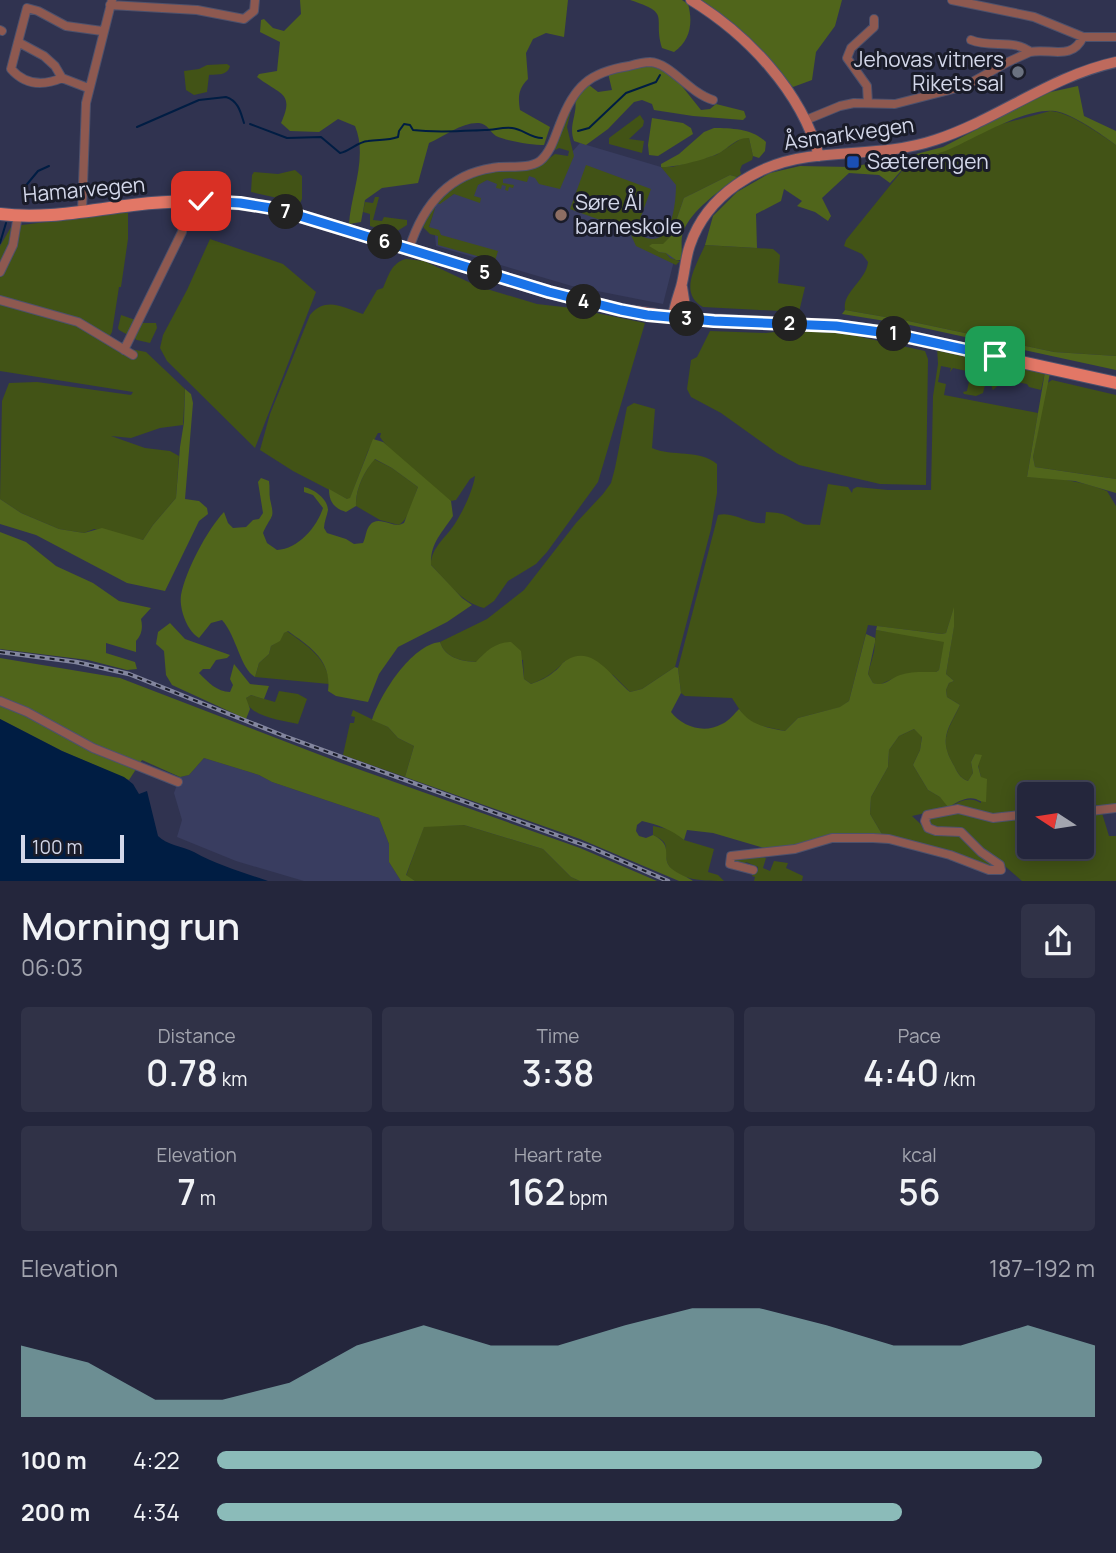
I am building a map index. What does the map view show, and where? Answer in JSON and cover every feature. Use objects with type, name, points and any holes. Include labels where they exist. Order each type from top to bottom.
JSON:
[{"type":"main road","points":[[691,0],[727,27],[768,66],[794,97],[806,120],[813,157]]},
{"type":"main road","name":"Åsmarkvegen","points":[[678,318],[681,285],[690,244],[699,224],[716,202],[758,171],[781,162],[868,153],[934,140],[970,126],[1069,78],[1116,62]]},
{"type":"main road","name":"Hamarvegen","points":[[0,214],[82,211],[178,201],[240,203],[277,209],[593,304],[647,315],[836,326],[894,334],[1116,383]]},
{"type":"street","points":[[82,211],[84,125],[88,88],[111,3],[197,9],[243,19],[254,11],[255,0]]},
{"type":"street","points":[[952,0],[1034,17],[1083,37],[1116,37]]},
{"type":"street","points":[[88,88],[62,78],[38,83],[19,78],[11,69],[27,8],[66,26],[102,31]]},
{"type":"street","points":[[868,103],[867,86],[847,58],[851,48],[874,27],[874,19]]},
{"type":"street","points":[[806,120],[840,106],[906,102],[965,86],[1030,52],[1074,50],[1083,37]]},
{"type":"street","points":[[971,40],[992,46],[1021,46],[1030,52]]},
{"type":"street","points":[[18,42],[44,56],[55,66],[62,78]]},
{"type":"street","points":[[409,249],[426,209],[437,195],[447,188],[485,170],[531,164],[541,160],[548,152],[570,100],[599,72],[643,63],[657,63],[671,70],[694,92],[713,100]]},
{"type":"street","points":[[124,349],[182,232],[184,213]]},
{"type":"street","points":[[0,272],[13,245],[18,215]]},
{"type":"street","points":[[0,300],[78,322],[133,355]]},
{"type":"street","points":[[0,701],[27,712],[93,748],[178,782]]},
{"type":"street","points":[[1094,811],[1116,808]]},
{"type":"street","points":[[753,870],[730,864],[731,856],[795,849],[832,838],[858,837],[896,841],[999,871],[1000,865],[981,852],[961,832],[936,831],[928,828],[925,821],[927,815],[958,809],[993,818],[1017,815]]},
{"type":"shaded area","name":"Søre Ål barneskole","points":[[580,143],[661,167],[673,173],[692,190],[663,304],[572,286],[436,246],[435,235],[429,227],[436,205],[487,180],[531,171],[561,178],[572,152]]},
{"type":"shaded area","points":[[0,719],[62,751],[124,777],[133,784],[139,794],[147,791],[158,836],[162,839],[221,865],[268,881],[0,881]]},
{"type":"shaded area","points":[[204,758],[379,818],[389,844],[389,862],[401,881],[304,881],[236,861],[177,837],[182,820],[174,793],[180,777],[189,775]]},
{"type":"green space","points":[[300,0],[568,0],[564,37],[546,33],[533,39],[526,53],[528,79],[520,93],[520,110],[550,127],[544,145],[501,138],[479,123],[460,127],[429,143],[418,183],[382,188],[365,200],[361,222],[349,224],[360,150],[355,126],[338,119],[319,132],[290,131],[281,123],[286,105],[283,95],[257,77],[259,74],[277,71],[280,42],[260,32],[261,20],[264,19],[273,28],[284,31],[301,14]]},
{"type":"green space","points":[[630,0],[682,0],[688,4],[689,30],[680,47],[674,52],[662,48],[656,13]]},
{"type":"green space","points":[[700,0],[842,0],[835,26],[816,52],[812,80],[793,87]]},
{"type":"green space","points":[[227,64],[229,69],[224,73],[209,75],[207,92],[194,95],[186,90],[184,71],[207,65]]},
{"type":"green space","points":[[651,65],[663,69],[677,80],[701,110],[710,109],[716,104],[744,111],[746,117],[743,120],[654,110],[652,104],[642,100],[634,102],[608,129],[586,145],[574,141],[572,130],[575,99],[589,85],[598,92],[612,90],[608,73]]},
{"type":"green space","points":[[1078,86],[1084,116],[1116,131],[1116,145],[1087,125],[1062,113],[1043,111],[1030,114],[910,164],[890,183],[879,175],[849,173],[822,198],[831,216],[828,221],[815,212],[797,206],[802,201],[784,189],[781,201],[756,214],[757,248],[705,245],[713,216],[737,192],[770,173],[800,166],[850,167],[943,147],[1046,93]]},
{"type":"green space","points":[[572,106],[567,127],[574,156],[560,189],[539,184],[535,178],[529,176],[527,182],[503,179],[503,183],[514,185],[513,188],[509,187],[508,191],[505,190],[506,186],[496,188],[497,184],[487,180],[478,185],[474,196],[481,198],[480,203],[454,194],[440,204],[434,203],[476,175],[539,163],[555,154],[568,156],[569,151],[559,148],[555,150],[555,145],[569,107]]},
{"type":"green space","points":[[1050,111],[1075,119],[1116,145],[1116,356],[1054,352],[845,310],[847,298],[863,275],[868,262],[862,254],[844,246],[846,240],[905,167],[998,125]]},
{"type":"green space","points":[[640,115],[644,121],[643,126],[629,139],[644,141],[642,153],[609,144],[609,138]]},
{"type":"green space","points":[[652,118],[683,123],[691,128],[693,134],[658,156],[649,155]]},
{"type":"green space","points":[[714,128],[755,134],[766,142],[765,151],[759,158],[753,156],[749,138],[744,138],[709,157],[661,167],[661,164],[679,154],[704,132]]},
{"type":"green space","points":[[742,138],[749,138],[753,156],[752,160],[742,165],[741,174],[737,177],[730,175],[684,198],[671,236],[663,245],[650,245],[680,261],[676,265],[636,246],[631,235],[633,232],[570,209],[586,165],[651,189],[635,233],[650,239],[659,238],[665,233],[672,218],[676,192],[676,185],[661,167],[672,167],[716,155]]},
{"type":"green space","points":[[295,170],[302,176],[300,203],[251,192],[254,172],[278,174]]},
{"type":"green space","points":[[730,175],[737,177],[706,202],[687,224],[682,235],[681,260],[649,246],[663,244],[671,236],[684,198]]},
{"type":"green space","points":[[375,197],[379,197],[373,220],[382,221],[384,217],[407,220],[407,225],[394,233],[370,226],[370,214],[363,212],[365,202],[373,203]]},
{"type":"green space","points":[[434,204],[436,205],[429,227],[439,230],[441,235],[498,251],[495,261],[438,245],[438,236],[430,234],[423,227]]},
{"type":"green space","points":[[128,213],[128,239],[121,287],[112,332],[105,344],[146,352],[185,389],[183,425],[160,428],[131,438],[111,436],[145,448],[170,451],[179,456],[176,498],[143,540],[94,529],[84,533],[59,529],[21,513],[0,499],[2,401],[9,383],[37,382],[131,395],[133,392],[0,371],[0,246],[14,226]]},
{"type":"green space","points":[[210,239],[283,264],[316,292],[255,448],[167,361],[160,348],[163,335]]},
{"type":"green space","points":[[705,245],[773,249],[780,255],[778,283],[805,287],[799,312],[703,307],[696,301],[690,287]]},
{"type":"green space","points":[[406,259],[424,261],[477,286],[537,304],[572,308],[645,323],[598,482],[547,552],[536,564],[508,581],[494,601],[484,608],[461,596],[431,565],[433,553],[453,527],[465,505],[475,476],[456,500],[451,501],[403,461],[385,444],[380,437],[381,433],[378,433],[368,451],[350,499],[347,499],[293,471],[260,450],[270,414],[310,315],[328,304],[363,314],[377,290],[383,288],[394,267]]},
{"type":"green space","points":[[845,310],[1054,352],[1116,356],[1116,370],[910,325],[842,314]]},
{"type":"green space","points":[[121,315],[144,323],[156,323],[157,328],[150,343],[137,340],[119,330]]},
{"type":"green space","points":[[800,329],[838,332],[925,351],[928,359],[926,485],[880,484],[799,465],[777,453],[721,413],[691,397],[687,389],[691,360],[697,357],[710,331],[766,333]]},
{"type":"green space","points":[[937,347],[987,360],[990,365],[983,393],[976,396],[963,392],[967,391],[971,372],[953,368],[950,372],[951,368],[941,366],[938,382],[946,384],[944,395],[1038,413],[1027,477],[1068,480],[1107,491],[1116,506],[1116,806],[1103,807],[1094,804],[1094,782],[1017,782],[1017,814],[943,809],[912,816],[927,830],[957,833],[994,862],[995,869],[883,836],[870,814],[871,797],[888,767],[889,750],[899,736],[914,729],[922,736],[920,750],[913,765],[928,790],[954,805],[967,800],[981,803],[981,777],[975,754],[971,762],[973,773],[968,781],[957,772],[946,748],[947,734],[960,705],[947,697],[946,690],[949,683],[954,681],[946,674],[954,626],[953,611],[946,633],[942,634],[868,625],[849,701],[841,707],[798,718],[785,731],[757,725],[745,718],[732,698],[685,696],[681,693],[678,668],[718,515],[765,523],[766,512],[773,512],[803,524],[820,525],[828,484],[848,487],[852,493],[857,487],[931,490],[933,396],[938,364]]},
{"type":"green space","points":[[1000,363],[1045,372],[1041,390],[1027,384],[1004,380],[993,390],[992,375]]},
{"type":"green space","points":[[1045,372],[1050,373],[1033,457],[1035,467],[1116,479],[1116,493],[1075,481],[1027,477]]},
{"type":"green space","points":[[1052,380],[1116,395],[1116,479],[1035,467],[1033,457],[1046,384]]},
{"type":"green space","points":[[185,389],[191,394],[193,403],[185,499],[199,501],[207,508],[208,514],[199,521],[165,591],[127,583],[36,535],[0,524],[0,499],[21,513],[59,529],[84,533],[102,528],[143,540],[176,498]]},
{"type":"green space","points":[[634,403],[655,409],[652,448],[702,456],[717,464],[717,493],[711,529],[675,667],[642,689],[630,692],[613,675],[565,661],[550,675],[531,684],[524,679],[523,660],[483,655],[477,662],[450,655],[440,642],[487,619],[524,590],[576,523],[603,494],[611,483],[627,407]]},
{"type":"green space","points":[[373,439],[383,442],[451,501],[453,516],[435,544],[431,565],[472,605],[447,622],[398,647],[379,674],[368,702],[336,696],[328,691],[327,671],[318,655],[288,631],[280,641],[271,646],[269,654],[259,663],[255,677],[246,667],[222,620],[211,623],[199,638],[185,619],[181,595],[198,551],[224,512],[233,528],[246,527],[253,520],[259,519],[263,513],[258,482],[261,478],[269,481],[272,510],[272,516],[263,533],[267,543],[277,550],[292,546],[306,536],[323,508],[313,495],[304,492],[304,487],[316,492],[326,502],[328,510],[324,528],[327,533],[354,544],[363,543],[373,522],[399,525],[404,523],[418,487],[375,459],[361,481],[356,506],[346,512],[338,509],[331,501],[329,489],[347,499],[350,498]]},
{"type":"green space","points":[[374,459],[418,487],[409,513],[399,525],[380,520],[356,506],[361,481]]},
{"type":"green space","points":[[0,532],[26,542],[56,566],[93,583],[119,601],[151,608],[141,619],[136,652],[106,643],[106,653],[135,662],[137,669],[127,670],[88,660],[0,649]]},
{"type":"green space","points":[[954,607],[954,627],[946,674],[954,681],[949,683],[946,690],[947,697],[960,705],[947,733],[946,747],[959,774],[968,781],[973,773],[971,762],[975,754],[982,755],[978,766],[981,777],[987,779],[986,802],[968,798],[948,807],[940,797],[928,790],[913,765],[922,737],[914,729],[899,736],[889,750],[888,767],[871,797],[870,814],[883,836],[869,835],[771,850],[713,833],[687,830],[684,840],[653,824],[642,821],[637,825],[639,836],[646,838],[653,835],[664,843],[668,865],[672,869],[693,881],[679,881],[580,839],[405,777],[414,746],[398,738],[388,727],[372,720],[398,673],[408,661],[429,645],[440,642],[450,655],[476,662],[492,648],[511,642],[521,651],[524,679],[531,684],[547,677],[565,661],[576,656],[594,659],[630,692],[642,689],[675,667],[678,668],[681,693],[671,712],[682,722],[701,729],[715,727],[727,721],[739,709],[754,722],[785,731],[798,718],[840,707],[849,701],[866,634],[875,638],[868,674],[873,683],[884,683],[904,674],[939,670],[944,642],[876,630],[877,626],[946,633]]},
{"type":"green space","points":[[170,623],[185,639],[230,655],[216,660],[210,669],[203,669],[199,673],[209,683],[230,692],[234,664],[250,684],[269,686],[264,699],[251,695],[246,698],[250,709],[246,719],[172,685],[166,675],[164,651],[156,644],[158,632]]},
{"type":"green space","points":[[876,630],[942,640],[945,642],[939,670],[901,675],[879,685],[873,683],[868,674]]},
{"type":"green space","points":[[287,631],[309,647],[321,660],[329,684],[255,677],[259,663],[269,654],[271,646]]},
{"type":"green space","points":[[0,658],[120,678],[341,763],[580,848],[657,881],[580,881],[571,877],[543,849],[464,825],[424,827],[406,875],[415,881],[401,881],[389,862],[389,844],[379,818],[204,758],[189,775],[180,777],[142,760],[129,780],[62,751],[0,719]]},
{"type":"green space","points":[[279,691],[298,694],[307,699],[298,724],[259,714],[252,710],[246,698],[251,695],[275,702]]},
{"type":"green space","points":[[353,710],[388,727],[398,738],[414,746],[405,777],[343,755],[350,723],[354,723],[355,717],[351,716]]},
{"type":"green space","points":[[965,812],[1017,815],[1017,859],[1094,859],[1094,813],[1102,813],[1109,836],[1116,836],[1116,881],[1022,881],[964,832],[934,828],[929,824],[929,819]]},
{"type":"green space","points":[[464,825],[543,849],[571,877],[580,881],[415,881],[406,876],[424,826]]},
{"type":"green space","points":[[653,826],[672,830],[684,840],[714,849],[708,872],[718,875],[724,881],[692,879],[676,873],[667,862],[665,843],[653,835]]},
{"type":"green space","points":[[745,854],[766,858],[763,868],[770,871],[774,861],[788,863],[786,868],[803,876],[802,881],[754,881],[755,877],[752,876],[758,867],[746,862],[745,865],[734,864],[733,857]]},
{"type":"waterway","points":[[578,131],[589,128],[626,93],[656,82],[660,75]]},
{"type":"waterway","points":[[137,127],[199,100],[226,97],[237,105],[244,123]]},
{"type":"waterway","points":[[250,124],[287,138],[321,137],[340,153],[364,142],[398,137],[404,124],[410,125],[413,130],[431,131],[512,128],[542,138]]},
{"type":"waterway","points":[[23,189],[38,171],[49,166]]},
{"type":"waterway","points":[[0,243],[6,223]]},
{"type":"railway","points":[[0,652],[76,662],[129,674],[284,736],[592,848],[668,881]]},
{"type":"place","name":"Jehovas vitners Rikets sal","points":[[1018,72]]},
{"type":"place","name":"Sæterengen","points":[[853,162]]},
{"type":"place","name":"Søre Ål barneskole","points":[[561,215]]},
{"type":"route","points":[[201,201],[277,209],[549,292],[621,310],[714,321],[836,326],[894,334],[995,356]]}]
